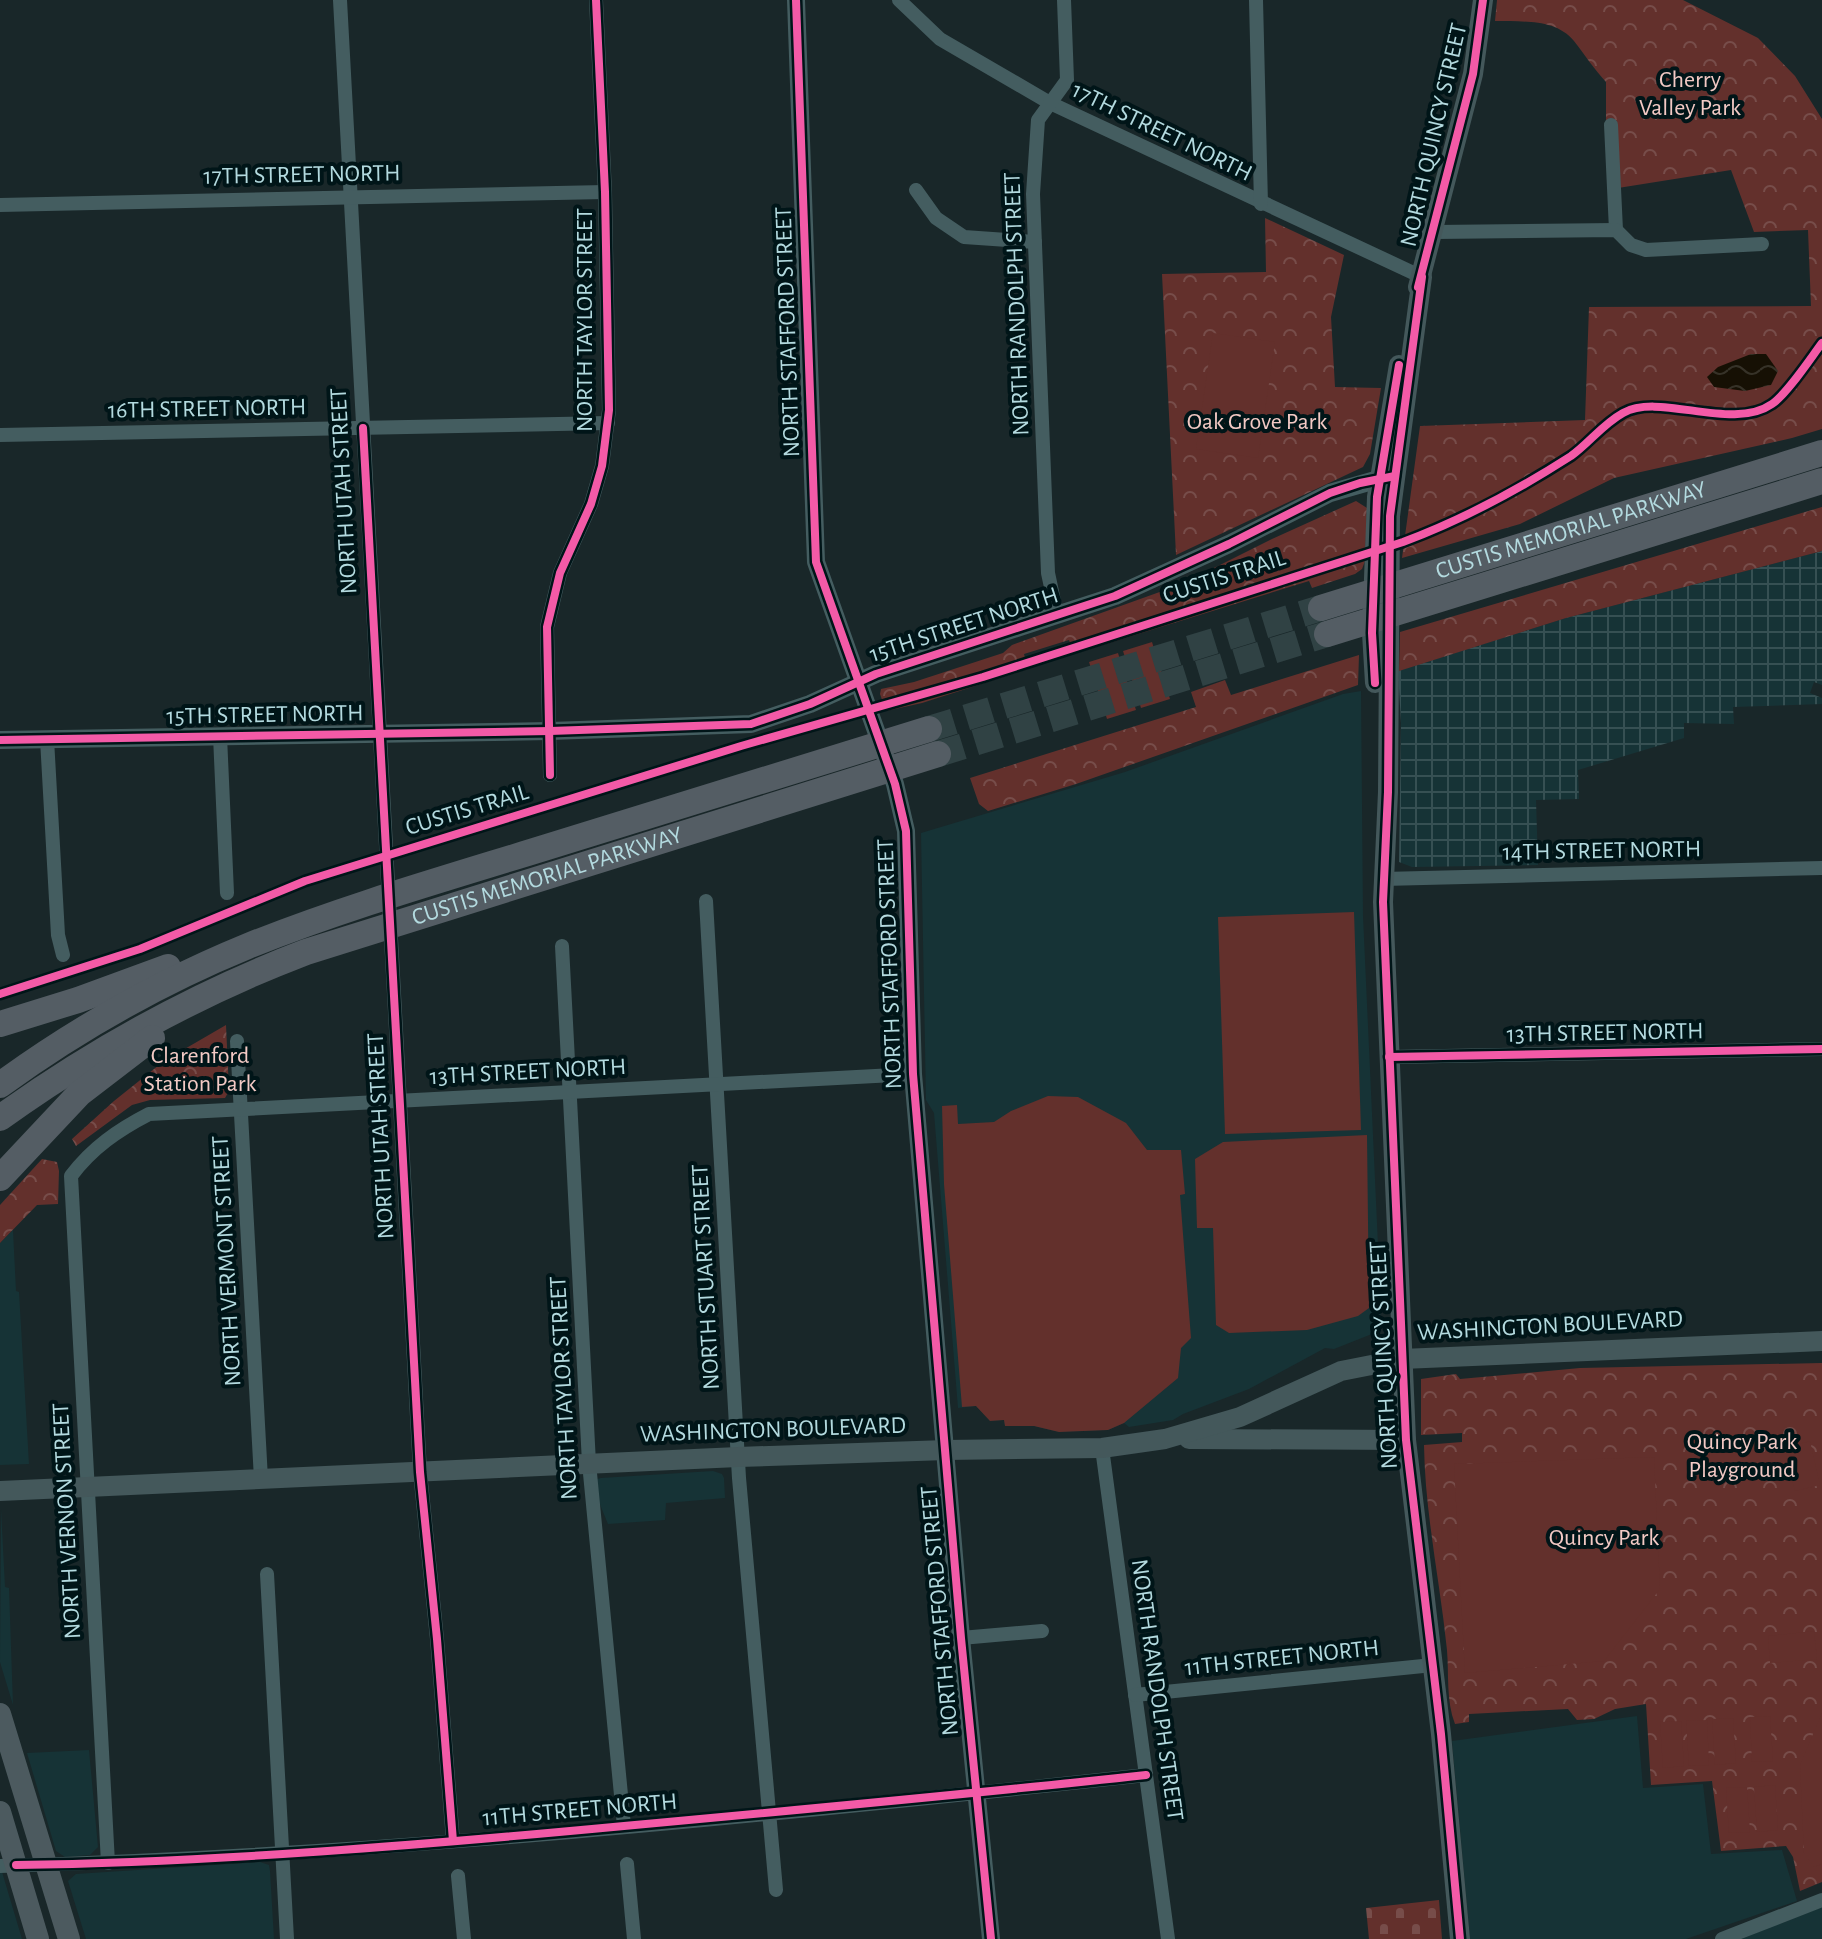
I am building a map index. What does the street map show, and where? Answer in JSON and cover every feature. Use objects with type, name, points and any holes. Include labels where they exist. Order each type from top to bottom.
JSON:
[{"type":"highway","name":"CUSTIS MEMORIAL PARKWAY","points":[[1822,453],[1324,621],[1822,481]]},
{"type":"highway","name":"CUSTIS MEMORIAL PARKWAY","points":[[0,1085],[88,1026],[214,961],[363,904],[929,729]]},
{"type":"highway","name":"CUSTIS MEMORIAL PARKWAY","points":[[0,1118],[68,1070],[169,1012],[240,978],[347,938],[938,754]]},
{"type":"highway","points":[[0,1024],[125,983],[347,897],[380,887],[479,868]]},
{"type":"highway","points":[[0,1178],[79,1094],[144,1043],[199,1010],[347,938]]},
{"type":"main road","name":"NORTH QUINCY STREET","points":[[1460,1939],[1433,1665],[1406,1440],[1383,871],[1376,792],[1381,683],[1372,633],[1406,328],[1435,232],[1473,74],[1483,0]]},
{"type":"main road","name":"WASHINGTON BOULEVARD","points":[[0,1491],[738,1457],[1102,1448],[1165,1439],[1240,1417],[1341,1371],[1402,1359],[1822,1341]]},
{"type":"main road","points":[[1165,1439],[1406,1440]]},
{"type":"main road","points":[[0,1714],[69,1939]]},
{"type":"main road","points":[[0,1812],[8,1865],[38,1939]]},
{"type":"street","name":"NORTH UTAH STREET","points":[[340,0],[420,1472],[453,1841]]},
{"type":"street","name":"NORTH TAYLOR STREET","points":[[550,775],[547,627],[560,573],[595,491],[608,423],[605,192],[596,0]]},
{"type":"street","name":"NORTH STAFFORD STREET","points":[[796,0],[816,562],[895,784],[906,831],[913,1074],[961,1638],[991,1939]]},
{"type":"street","name":"17TH STREET NORTH","points":[[899,0],[940,39],[1050,103],[1422,277]]},
{"type":"street","name":"NORTH RANDOLPH STREET","points":[[1057,615],[1048,573],[1033,194],[1038,120],[1067,80],[1064,0]]},
{"type":"street","points":[[1256,0],[1261,204]]},
{"type":"street","points":[[1611,125],[1616,230],[1631,245],[1646,250],[1762,244]]},
{"type":"street","points":[[916,190],[936,218],[964,237],[1035,242]]},
{"type":"street","name":"17TH STREET NORTH","points":[[0,205],[605,192]]},
{"type":"street","points":[[1435,232],[1616,230]]},
{"type":"street","name":"16TH STREET NORTH","points":[[0,435],[608,423]]},
{"type":"street","name":"15TH STREET NORTH","points":[[0,740],[550,731],[751,724],[810,704],[858,682],[1115,596],[1330,493],[1387,477]]},
{"type":"street","points":[[220,736],[227,893]]},
{"type":"street","points":[[47,739],[58,935],[63,955]]},
{"type":"street","name":"14TH STREET NORTH","points":[[1383,871],[1822,868]]},
{"type":"street","name":"NORTH STUART STREET","points":[[706,901],[738,1457],[776,1890]]},
{"type":"street","name":"NORTH TAYLOR STREET","points":[[562,946],[589,1463],[624,1826]]},
{"type":"street","name":"NORTH VERMONT STREET","points":[[237,1041],[261,1479]]},
{"type":"street","name":"13TH STREET NORTH","points":[[1389,1057],[1822,1049]]},
{"type":"street","name":"13TH STREET NORTH","points":[[71,1176],[87,1155],[126,1126],[149,1114],[913,1074]]},
{"type":"street","name":"NORTH VERNON STREET","points":[[71,1176],[108,1863]]},
{"type":"street","name":"NORTH RANDOLPH STREET","points":[[1102,1448],[1168,1939]]},
{"type":"street","points":[[267,1574],[287,1939]]},
{"type":"street","points":[[961,1638],[1042,1631]]},
{"type":"street","name":"11TH STREET NORTH","points":[[1135,1695],[1433,1665]]},
{"type":"street","name":"11TH STREET NORTH","points":[[8,1865],[283,1854],[453,1841],[978,1794],[1146,1775]]},
{"type":"street","points":[[627,1864],[634,1939]]},
{"type":"street","points":[[458,1876],[464,1939]]},
{"type":"street","points":[[1722,1939],[1822,1900]]},
{"type":"shaded area","points":[[1822,551],[1822,685],[1814,682],[1810,693],[1822,698],[1822,704],[1733,707],[1734,724],[1684,723],[1684,738],[1578,770],[1579,799],[1536,800],[1538,865],[1412,867],[1399,862],[1401,723],[1398,671],[1566,618]]},
{"type":"shaded area","points":[[1361,691],[1363,916],[1381,1311],[1377,1332],[1334,1349],[1325,1348],[1249,1389],[1173,1420],[1129,1427],[1124,1423],[1108,1430],[1059,1432],[1034,1426],[1005,1426],[1004,1420],[990,1421],[976,1406],[958,1408],[934,1113],[926,1100],[921,833],[1125,772],[1343,694]]},
{"type":"shaded area","points":[[13,1230],[29,1464],[0,1465],[0,1243]]},
{"type":"shaded area","points":[[713,1471],[724,1478],[725,1498],[666,1503],[665,1520],[608,1524],[599,1502],[597,1479]]},
{"type":"shaded area","points":[[1,1509],[5,1587],[9,1588],[13,1705],[0,1662]]},
{"type":"shaded area","points":[[1637,1716],[1643,1788],[1703,1784],[1711,1854],[1782,1850],[1797,1901],[1686,1939],[1470,1939],[1452,1741]]},
{"type":"shaded area","points":[[89,1750],[98,1847],[90,1855],[65,1857],[56,1851],[27,1753]]},
{"type":"shaded area","points":[[260,1862],[269,1865],[274,1939],[86,1939],[68,1881],[76,1874]]},
{"type":"shaded area","points":[[0,1865],[5,1882],[22,1939],[0,1939]]},
{"type":"shaded area","points":[[1822,1907],[1822,1939],[1741,1939]]},
{"type":"green space","name":"Cherry Valley Park","points":[[1497,0],[1683,0],[1758,38],[1795,76],[1822,119],[1822,429],[1614,478],[1520,524],[1402,558],[1420,426],[1585,420],[1589,307],[1811,306],[1808,230],[1754,232],[1731,170],[1618,188],[1615,123],[1606,121],[1606,82],[1574,41],[1557,28],[1538,23],[1495,21]]},
{"type":"green space","name":"Oak Grove Park","points":[[1265,218],[1344,255],[1331,317],[1335,387],[1381,388],[1370,454],[1363,467],[1176,555],[1162,274],[1266,272]]},
{"type":"green space","points":[[1213,333],[1275,342],[1258,458],[1196,449]]},
{"type":"green space","points":[[1356,501],[1367,508],[1365,561],[1362,569],[1355,574],[1312,588],[1309,581],[1074,654],[1069,640],[1024,654],[1028,669],[922,703],[886,711],[881,689],[914,682],[1003,653],[1012,645],[1182,584]]},
{"type":"green space","points":[[1822,507],[1822,551],[1566,618],[1399,671],[1400,632]]},
{"type":"green space","points":[[1152,642],[1170,699],[1141,708],[1123,651]]},
{"type":"green space","points":[[1118,653],[1136,710],[1107,719],[1089,662]]},
{"type":"green space","points":[[1359,655],[1358,685],[1076,784],[988,811],[979,804],[970,778],[1196,707],[1191,692],[1225,680],[1231,695]]},
{"type":"green space","points":[[1354,912],[1361,1130],[1225,1134],[1218,917]]},
{"type":"green space","name":"Clarenford Station Park","points":[[226,1025],[229,1091],[225,1098],[150,1100],[132,1105],[76,1146],[72,1139],[114,1101],[164,1061]]},
{"type":"green space","points":[[1048,1096],[1078,1097],[1126,1123],[1147,1150],[1181,1150],[1185,1194],[1180,1195],[1191,1338],[1181,1348],[1178,1378],[1124,1423],[1108,1430],[1059,1432],[1034,1426],[1005,1426],[1004,1420],[990,1421],[976,1406],[962,1407],[944,1184],[942,1106],[957,1105],[958,1124],[994,1122],[1011,1111]]},
{"type":"green space","points":[[1367,1135],[1369,1308],[1358,1316],[1307,1330],[1229,1333],[1216,1325],[1213,1228],[1197,1228],[1195,1159],[1223,1142]]},
{"type":"green space","points":[[42,1159],[57,1162],[58,1204],[37,1205],[0,1243],[0,1205]]},
{"type":"green space","name":"Quincy Park","points":[[1822,1363],[1822,1882],[1800,1891],[1793,1857],[1786,1846],[1721,1851],[1712,1781],[1651,1785],[1646,1704],[1615,1709],[1594,1719],[1577,1720],[1568,1709],[1469,1714],[1469,1722],[1455,1724],[1449,1697],[1447,1650],[1430,1522],[1424,1445],[1462,1442],[1462,1433],[1421,1435],[1421,1379],[1456,1374],[1460,1379],[1580,1368]]},
{"type":"green space","points":[[1810,1441],[1820,1485],[1795,1491],[1784,1448]]},
{"type":"green space","points":[[1654,1457],[1660,1589],[1604,1661],[1465,1673],[1454,1464]]},
{"type":"green space","points":[[1814,1631],[1817,1659],[1770,1663],[1768,1636]]},
{"type":"green space","points":[[1822,1713],[1822,1864],[1814,1867],[1804,1853],[1800,1765]]},
{"type":"green space","points":[[1770,1716],[1773,1761],[1752,1762],[1750,1717]]},
{"type":"green space","points":[[1733,1718],[1736,1763],[1715,1765],[1712,1719]]},
{"type":"green space","points":[[1707,1720],[1709,1765],[1689,1766],[1686,1721]]},
{"type":"green space","points":[[1681,1721],[1684,1766],[1663,1768],[1660,1722]]},
{"type":"green space","points":[[1775,1785],[1778,1830],[1757,1832],[1754,1787]]},
{"type":"green space","points":[[1747,1787],[1750,1832],[1729,1833],[1726,1788]]},
{"type":"green space","points":[[1439,1900],[1442,1939],[1369,1939],[1366,1908]]},
{"type":"water","points":[[1751,354],[1766,354],[1778,371],[1771,385],[1745,391],[1714,387],[1707,377],[1718,367]]},
{"type":"tunnel","points":[[929,729],[1321,608]]},
{"type":"tunnel","points":[[938,754],[1327,634]]},
{"type":"cycle path","points":[[550,775],[547,627],[560,573],[591,504],[602,466],[609,410],[605,192],[596,0]]},
{"type":"cycle path","points":[[796,0],[816,562],[895,784],[906,831],[913,1074],[961,1638],[991,1939]]},
{"type":"cycle path","points":[[1418,287],[1473,74],[1483,0]]},
{"type":"cycle path","points":[[1422,277],[1390,516],[1388,792],[1383,902],[1406,1440],[1441,1734],[1460,1939]]},
{"type":"cycle path","name":"CUSTIS TRAIL","points":[[0,994],[140,949],[305,881],[741,746],[983,677],[1403,542],[1489,504],[1531,481],[1571,456],[1623,413],[1656,407],[1717,414],[1756,412],[1778,399],[1822,343]]},
{"type":"cycle path","points":[[1375,683],[1372,633],[1377,497],[1399,365]]},
{"type":"cycle path","points":[[363,428],[420,1472],[453,1841]]},
{"type":"cycle path","name":"CUSTIS TRAIL","points":[[0,740],[550,731],[751,724],[810,704],[876,674],[1115,596],[1330,493],[1395,476]]},
{"type":"cycle path","points":[[1389,1057],[1822,1049]]},
{"type":"cycle path","points":[[16,1865],[168,1860],[396,1846],[1146,1775]]},
{"type":"park label","name":"Quincy Park Playground","points":[[1742,1456]]}]
